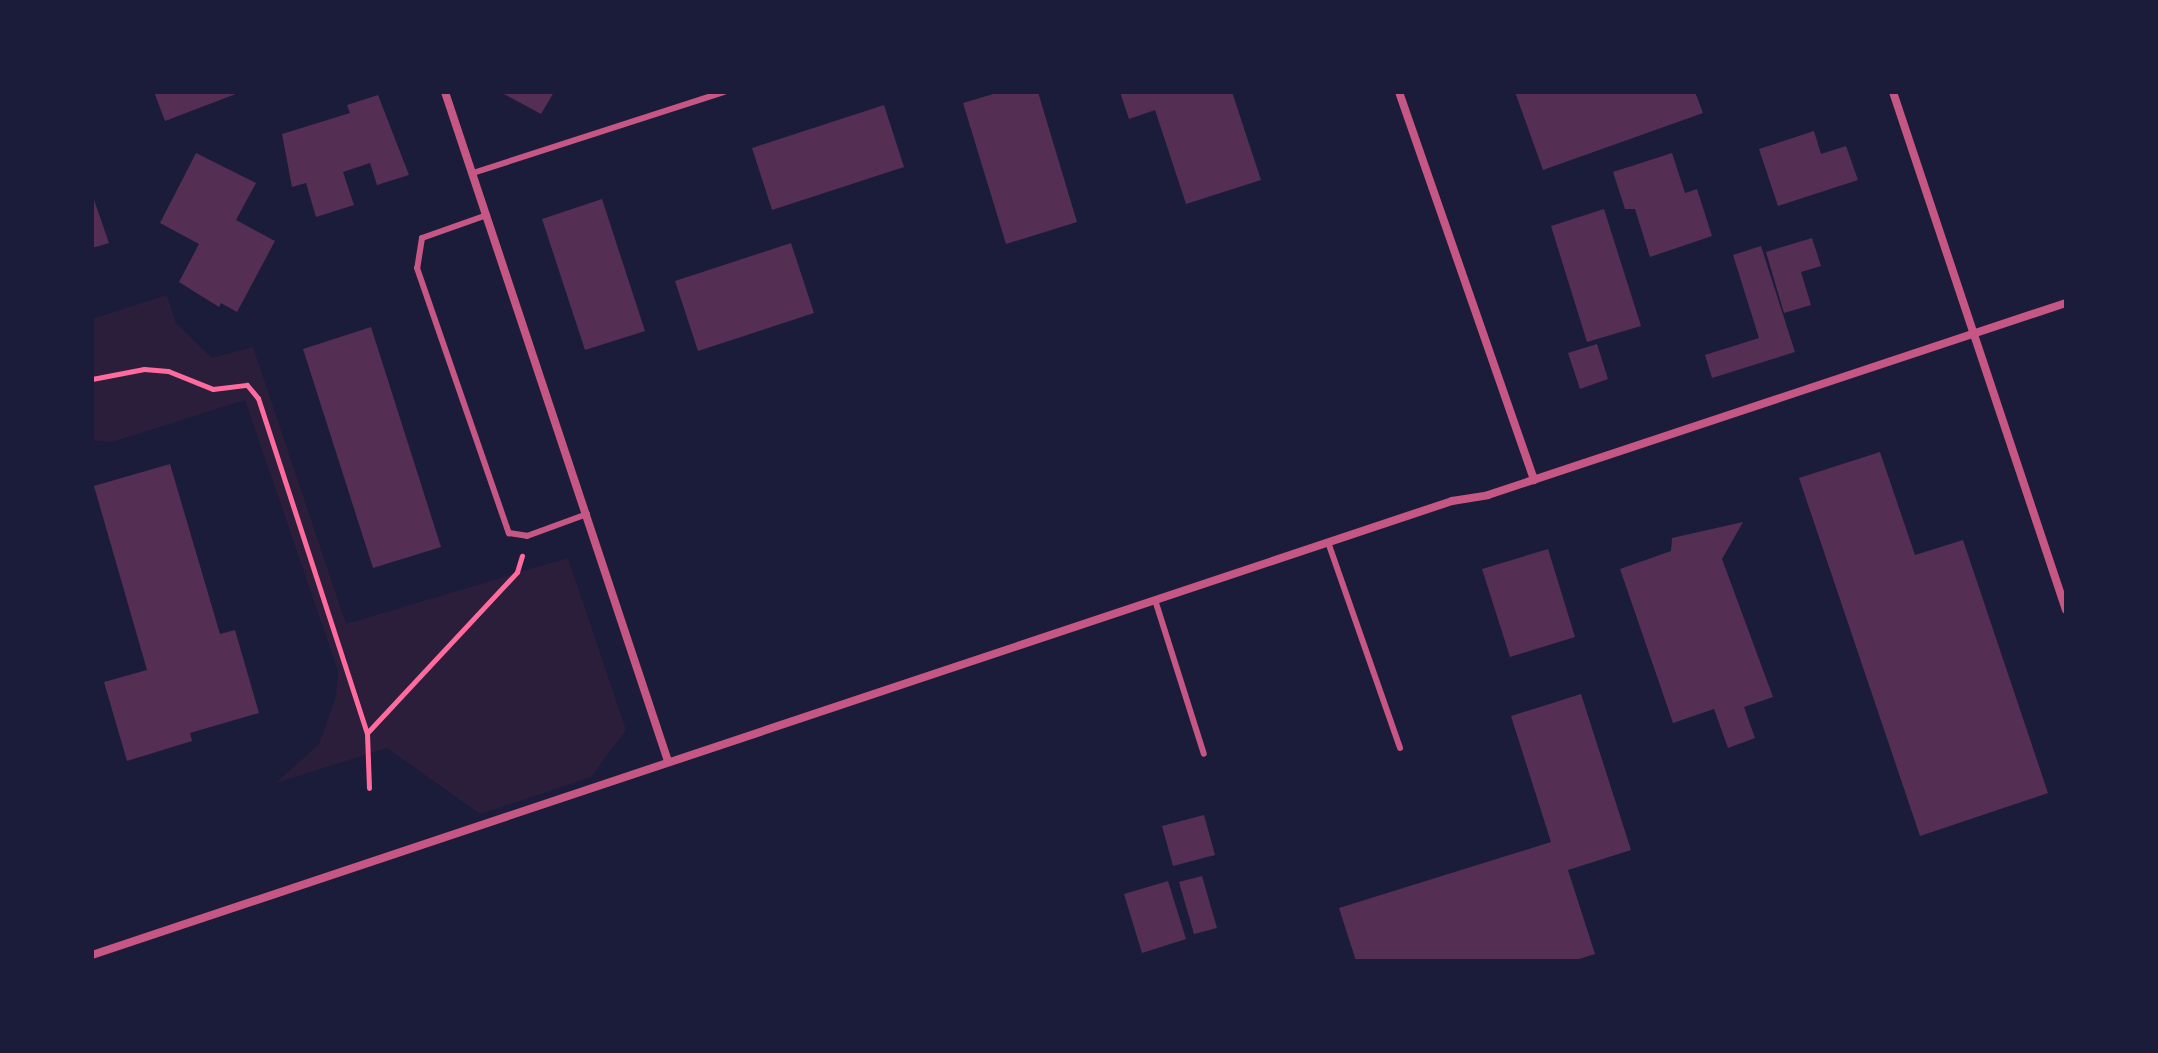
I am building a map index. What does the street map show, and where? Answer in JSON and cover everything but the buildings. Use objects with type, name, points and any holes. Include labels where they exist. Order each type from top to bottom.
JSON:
[{"type":"street","points":[[445,92],[668,761]]},
{"type":"street","points":[[1399,92],[1534,480]]},
{"type":"street","points":[[1893,92],[2066,610]]},
{"type":"street","points":[[92,955],[668,761],[1156,603],[1452,501],[1534,480],[2066,303]]},
{"type":"lane","points":[[473,173],[724,92]]},
{"type":"lane","points":[[487,215],[429,233],[415,256],[504,525],[517,537],[527,536],[587,514]]},
{"type":"lane","points":[[1329,545],[1400,748]]},
{"type":"lane","points":[[1156,603],[1204,754]]},
{"type":"path","points":[[92,379],[144,369],[168,371],[213,389],[247,385],[258,398],[367,733],[369,788]]},
{"type":"path","points":[[367,733],[517,572],[527,536]]},
{"type":"shaded area","points":[[167,295],[176,323],[212,358],[253,347],[346,624],[568,558],[626,730],[591,777],[480,814],[387,748],[276,783],[319,744],[336,696],[338,671],[245,400],[112,442],[92,440],[92,319]]}]
